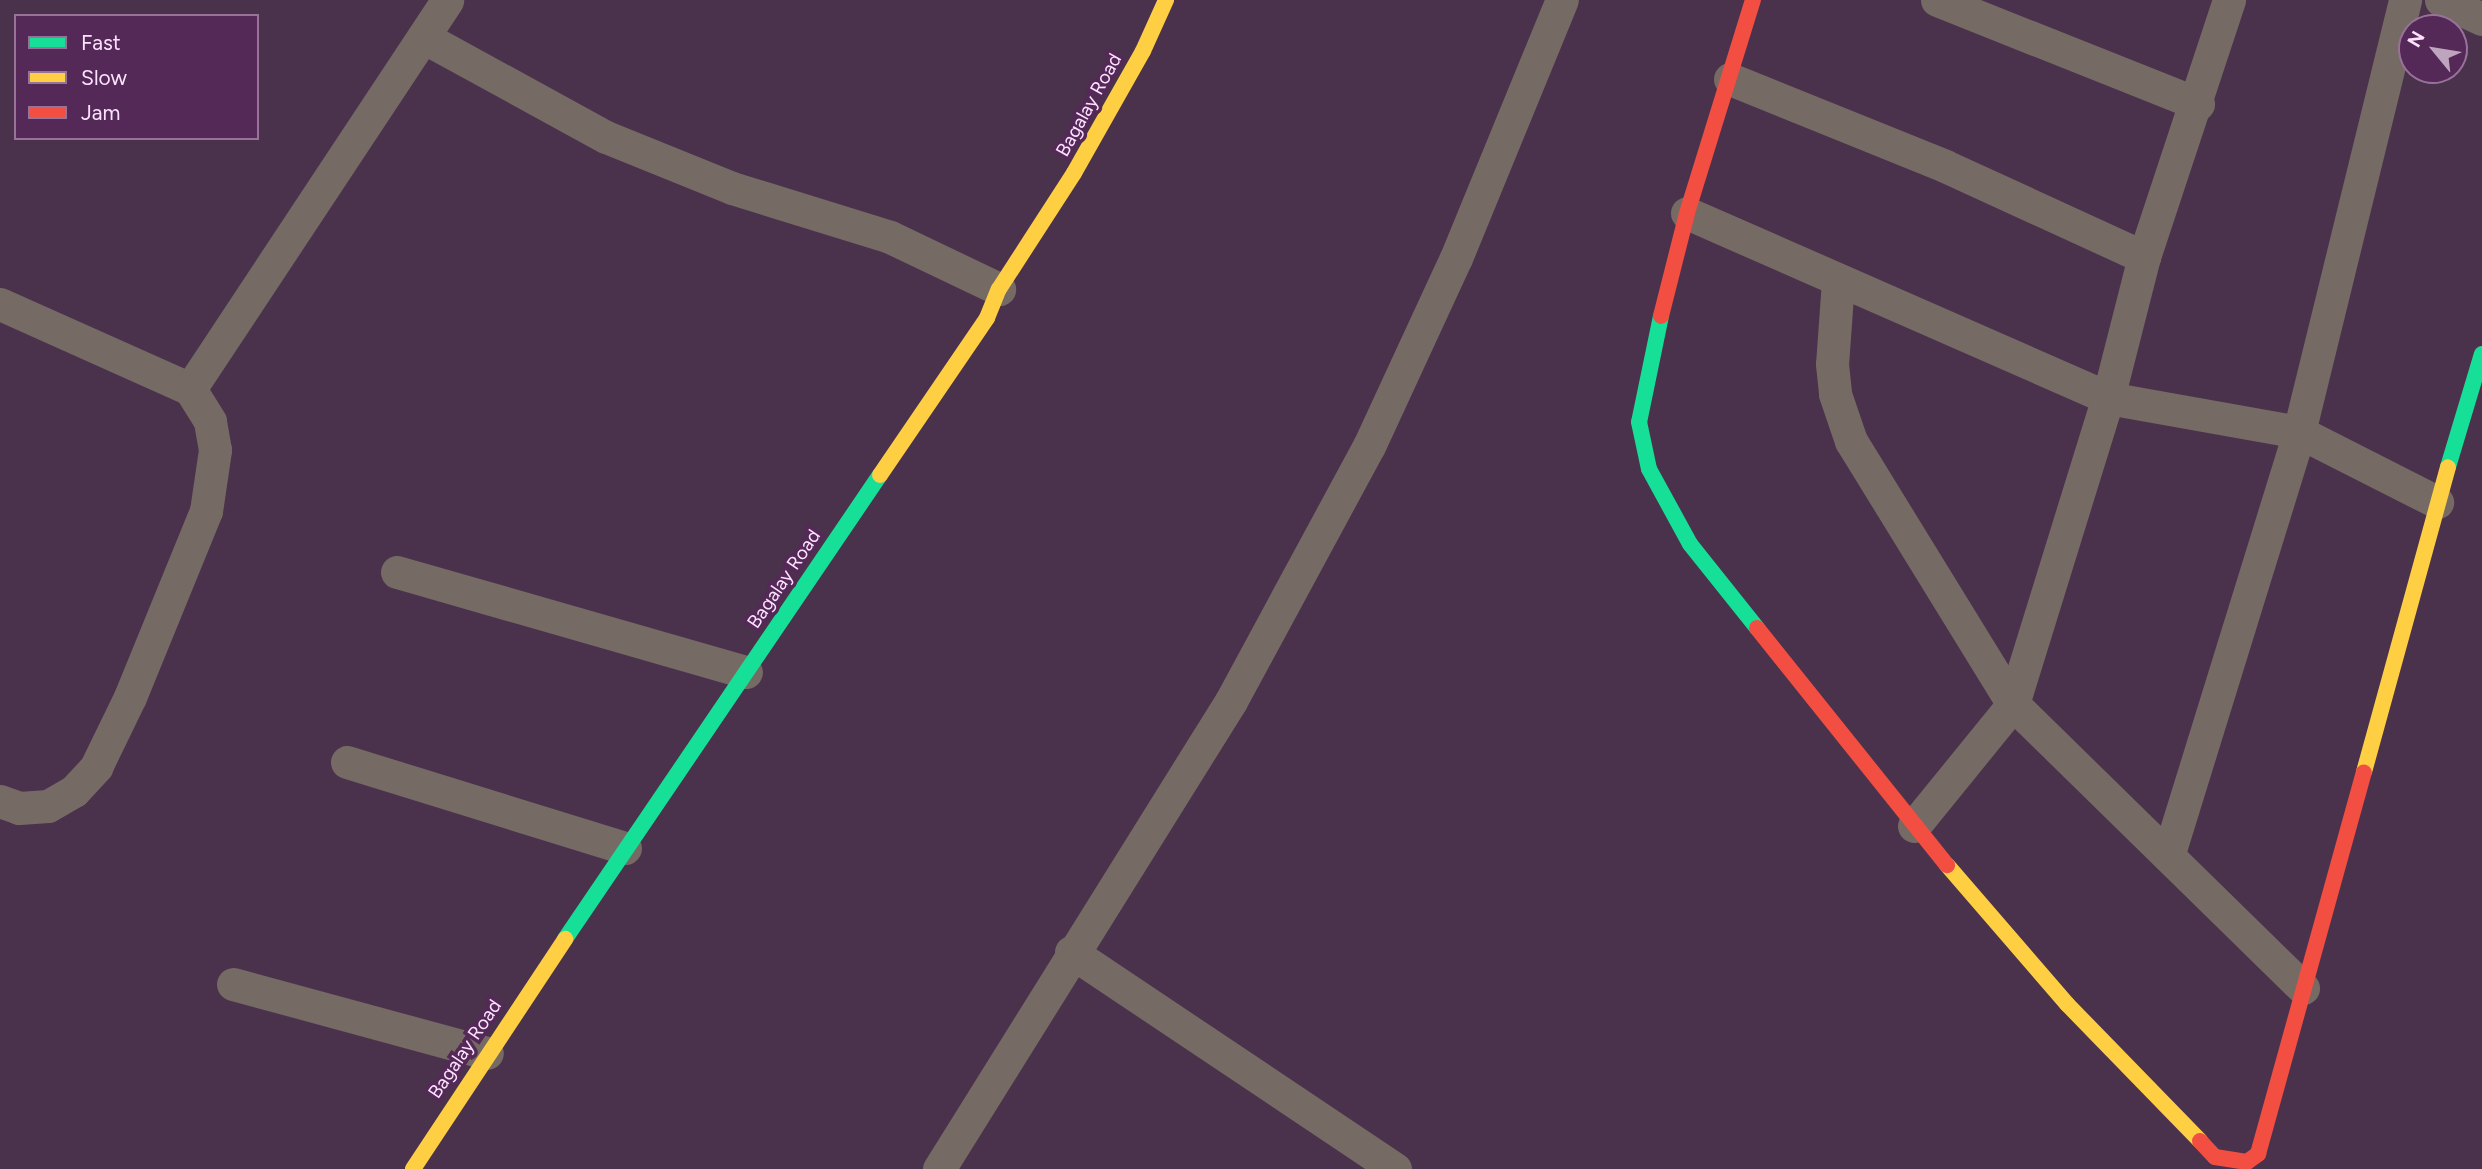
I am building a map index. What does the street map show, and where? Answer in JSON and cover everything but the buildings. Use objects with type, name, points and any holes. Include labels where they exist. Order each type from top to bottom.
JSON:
[{"type":"street","points":[[190,389],[425,38],[447,0]]},
{"type":"street","name":"Bagalay Road","points":[[413,1169],[487,1053],[625,848],[987,318],[999,289],[1074,173],[1143,51],[1166,0]]},
{"type":"street","points":[[939,1169],[1071,952],[1231,701],[1369,446],[1456,258],[1562,0]]},
{"type":"street","points":[[1753,0],[1687,213],[1643,387],[1639,422],[1649,469],[1689,544],[1914,826],[2067,1004],[2215,1157],[2234,1163],[2258,1154],[2437,502],[2482,354]]},
{"type":"street","points":[[1937,0],[2198,104]]},
{"type":"street","points":[[1914,826],[2013,704],[2108,398],[2144,257],[2198,104],[2229,0]]},
{"type":"street","points":[[2169,853],[2299,432],[2405,0]]},
{"type":"street","points":[[2441,0],[2482,19]]},
{"type":"street","points":[[425,38],[606,138],[732,188],[890,237],[999,289]]},
{"type":"street","points":[[1730,79],[1945,166],[2144,257]]},
{"type":"street","points":[[1687,213],[2108,398],[2299,432],[2437,502]]},
{"type":"street","points":[[1838,281],[1832,364],[1835,394],[1851,441],[2013,704],[2169,853],[2303,988]]},
{"type":"street","points":[[0,304],[190,389],[210,421],[215,450],[206,511],[130,697],[96,767],[74,791],[48,806],[19,808],[0,801]]},
{"type":"street","points":[[397,572],[746,672]]},
{"type":"street","points":[[347,762],[625,848]]},
{"type":"street","points":[[1071,952],[1395,1169]]},
{"type":"street","points":[[233,984],[487,1053]]},
{"type":"traffic: fast","points":[[1661,316],[1639,422],[1649,469],[1690,544],[1757,628]]},
{"type":"traffic: fast","points":[[2448,467],[2482,354]]},
{"type":"traffic: fast","points":[[565,939],[880,475]]},
{"type":"traffic: slow","points":[[880,475],[987,318],[999,289],[1074,173],[1143,51],[1166,0]]},
{"type":"traffic: slow","points":[[2364,772],[2448,467]]},
{"type":"traffic: slow","points":[[1947,865],[2067,1004],[2200,1141]]},
{"type":"traffic: slow","points":[[413,1169],[565,939]]},
{"type":"traffic: jam","points":[[1661,316],[1687,213],[1753,0]]},
{"type":"traffic: jam","points":[[1757,628],[1947,865]]},
{"type":"traffic: jam","points":[[2200,1141],[2215,1157],[2247,1162],[2258,1154],[2364,772]]}]
